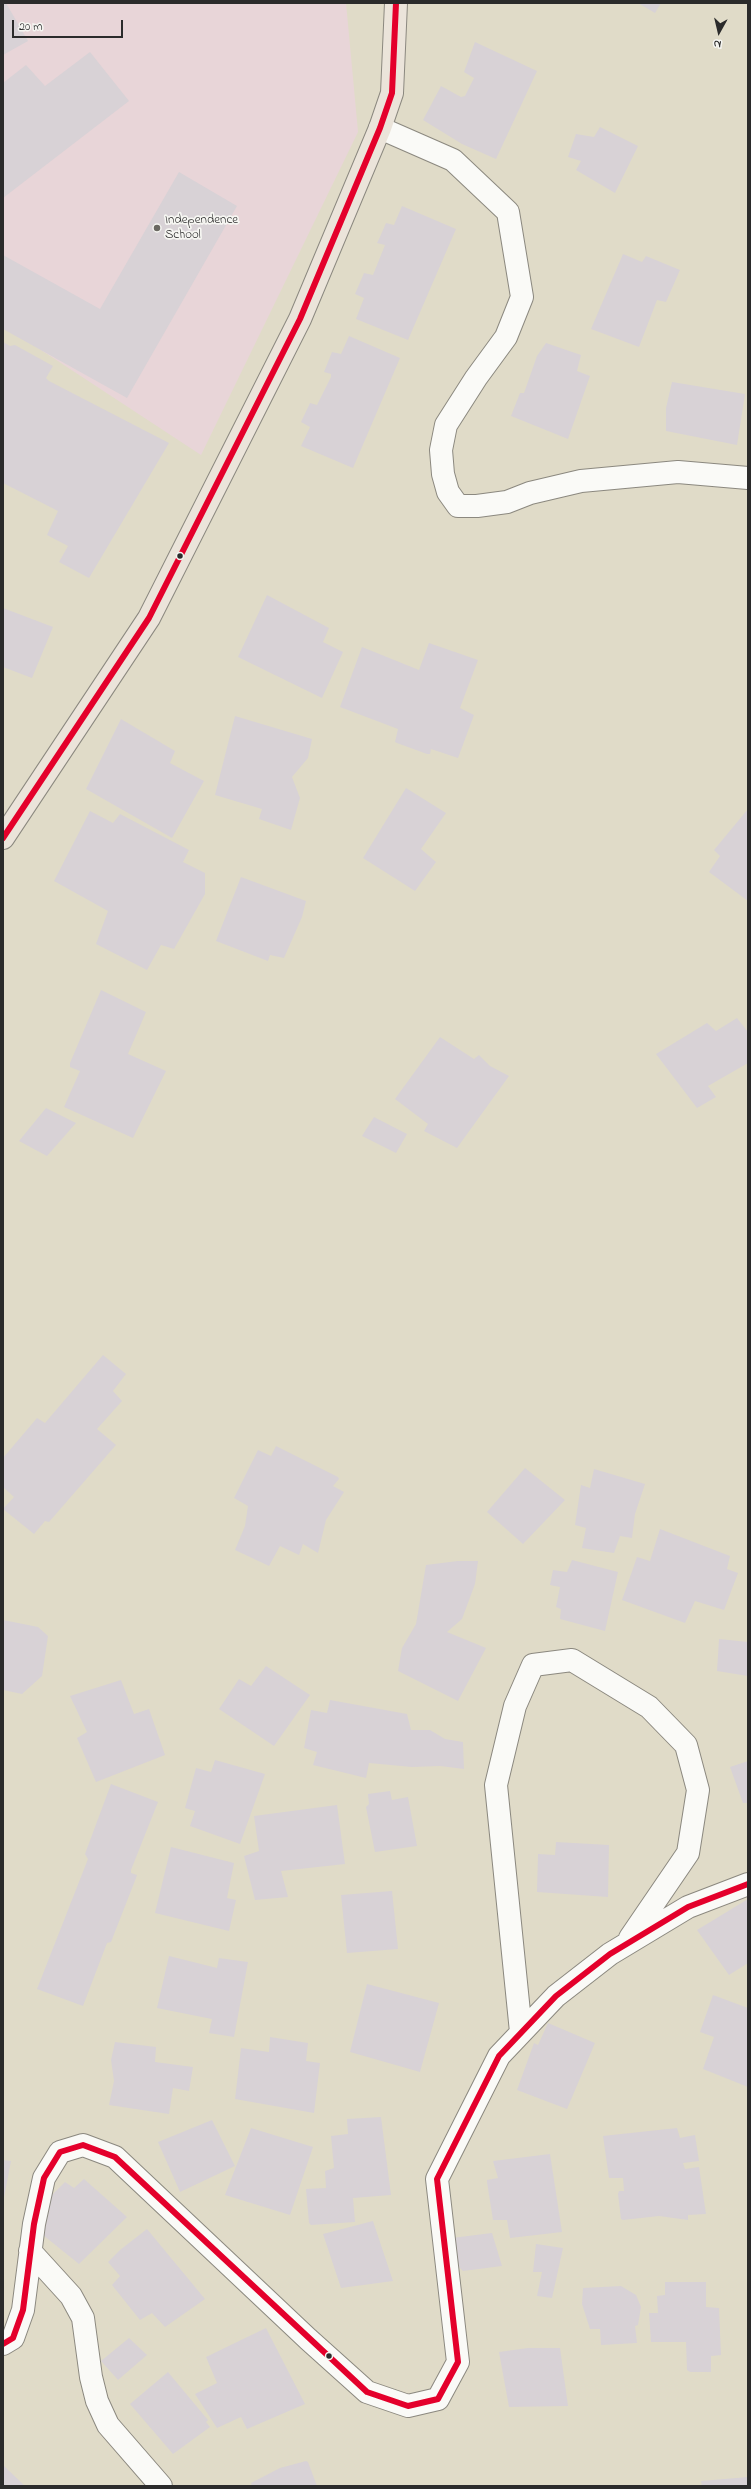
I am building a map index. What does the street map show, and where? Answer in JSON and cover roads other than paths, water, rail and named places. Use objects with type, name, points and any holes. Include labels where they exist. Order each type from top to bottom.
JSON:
[{"type":"main road","points":[[3,838],[149,618],[300,319],[380,128],[392,94],[396,3]]},
{"type":"street","points":[[380,128],[453,160],[508,212],[522,297],[506,337],[476,378],[446,425],[441,450],[443,474],[448,492],[458,506],[477,506],[507,502],[530,493],[581,481],[678,472],[748,478]]},
{"type":"street","points":[[521,2032],[496,1785],[515,1706],[532,1665],[572,1660],[649,1707],[686,1745],[698,1790],[688,1853],[625,1945]]},
{"type":"street","points":[[3,2344],[13,2338],[23,2310],[30,2251],[44,2178],[60,2152],[83,2145],[115,2156],[308,2339],[367,2392],[408,2406],[438,2399],[458,2362],[437,2179],[499,2056],[556,1996],[625,1945],[688,1907],[748,1884]]},
{"type":"street","points":[[30,2251],[71,2296],[83,2318],[90,2377],[97,2401],[108,2425],[161,2486]]},
{"type":"place","name":"Independence School","points":[[157,228]]}]
